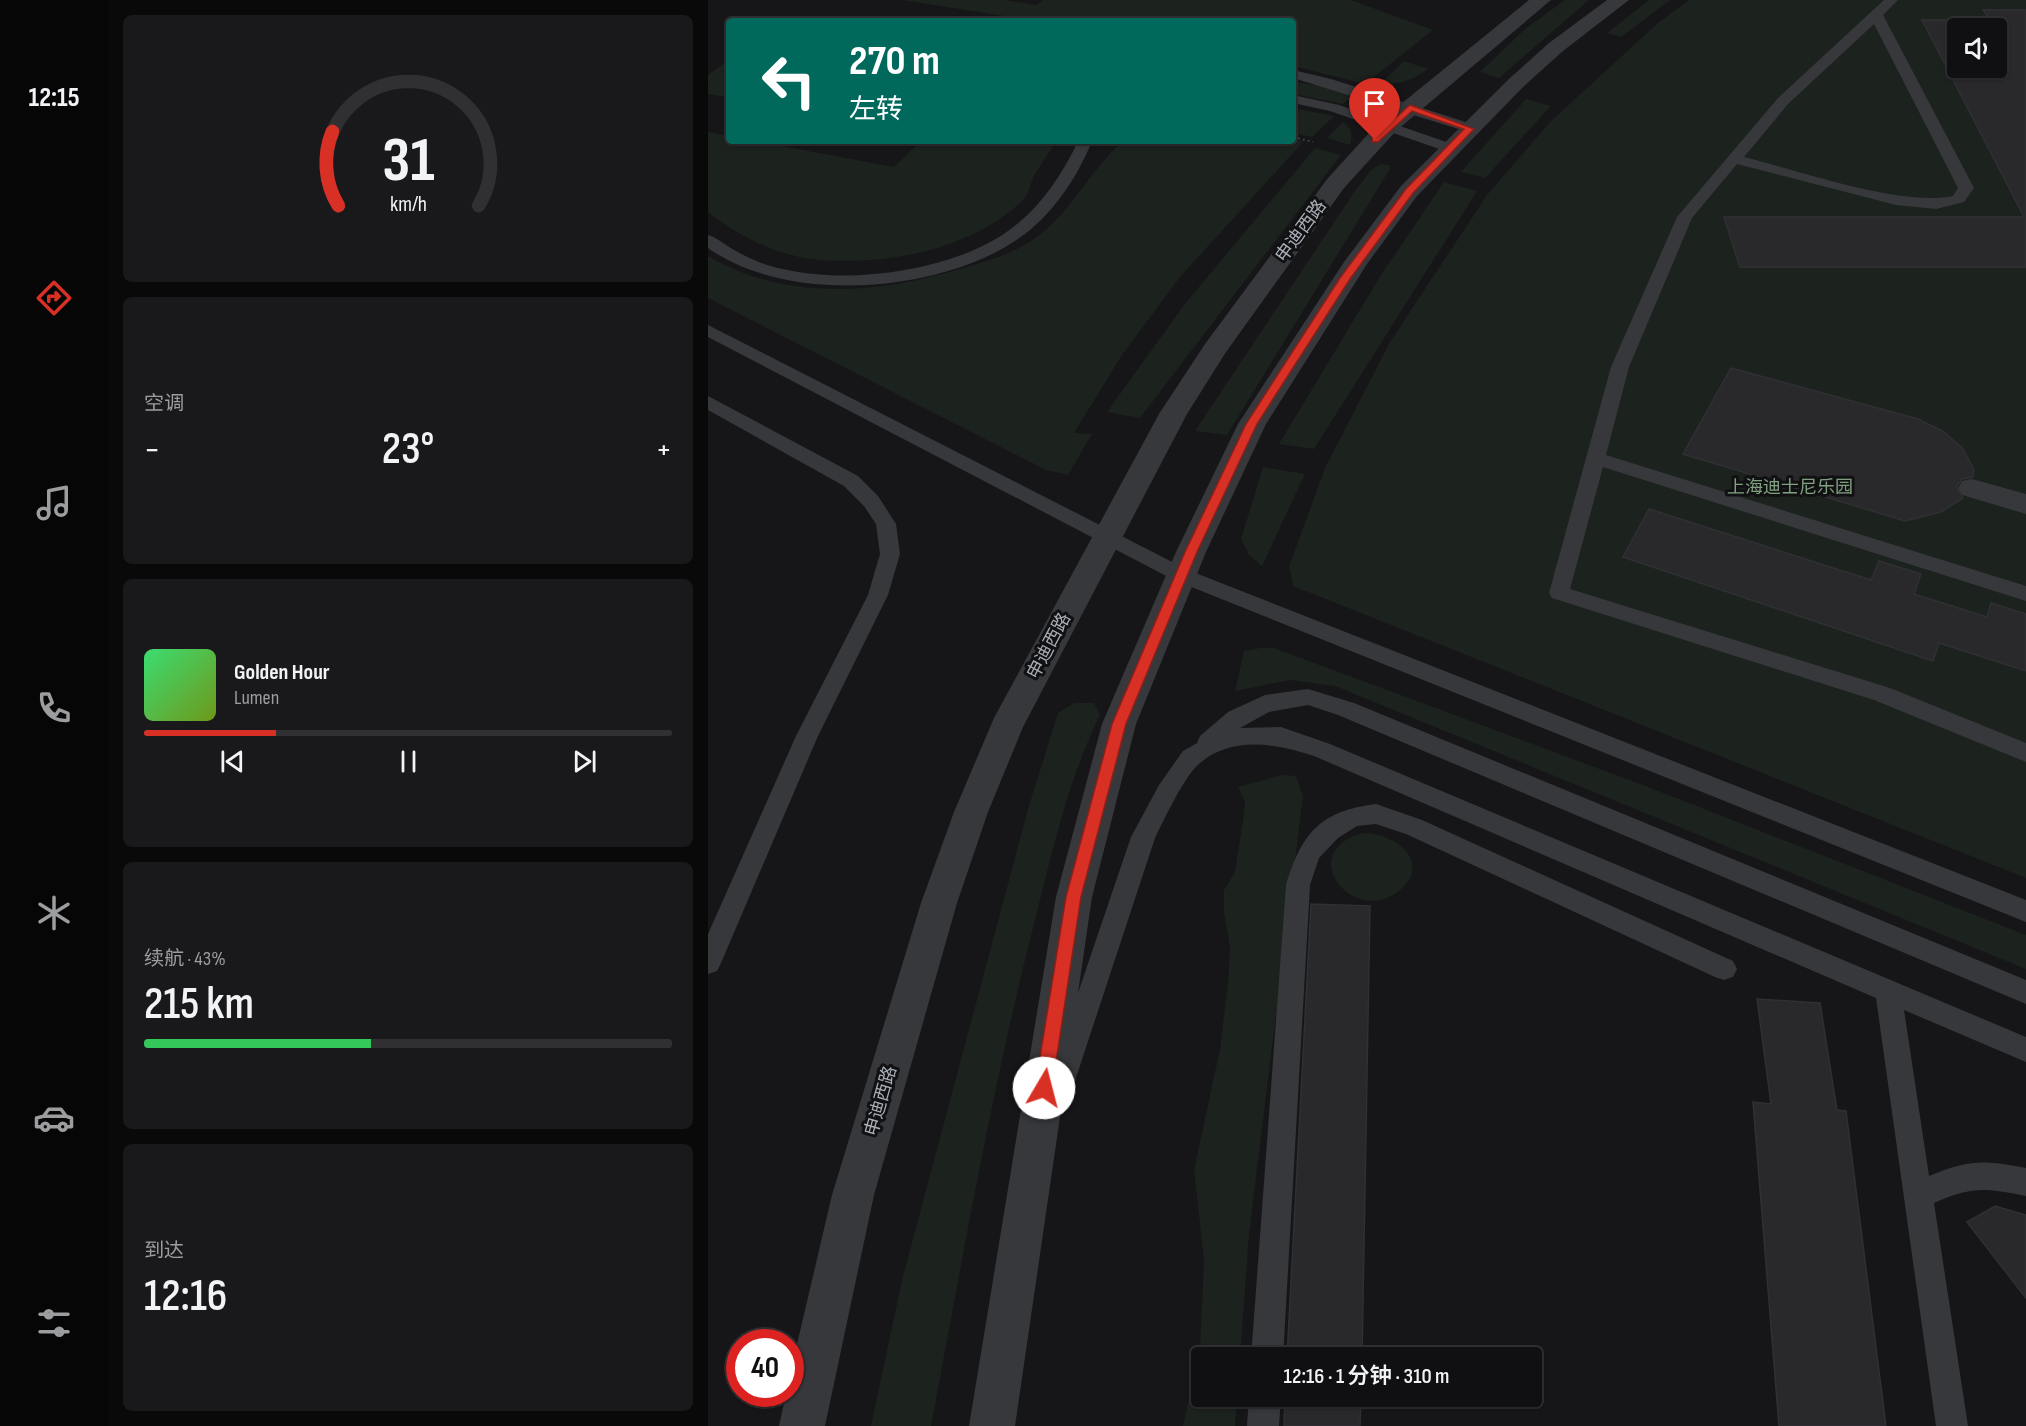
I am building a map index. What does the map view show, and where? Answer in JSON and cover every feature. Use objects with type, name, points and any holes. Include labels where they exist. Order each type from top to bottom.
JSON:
[{"type":"street","name":"申迪西路","points":[[802,1426],[853,1195],[939,903],[971,812],[1006,727],[1173,414],[1214,350],[1336,183],[1388,126],[1541,0]]},
{"type":"street","points":[[992,1426],[1074,897],[1119,724],[1181,575],[1252,424],[1356,262],[1409,191],[1450,148],[1556,47],[1619,0]]},
{"type":"street","points":[[1972,488],[2026,504]]},
{"type":"lane","points":[[1892,0],[1783,101],[1685,217],[1620,367],[1559,592],[1882,694],[2026,753]]},
{"type":"lane","points":[[1734,159],[1896,200],[1936,204],[1958,199],[1966,188],[1876,14]]},
{"type":"lane","points":[[1296,75],[1410,108],[1470,129]]},
{"type":"lane","points":[[1296,100],[1334,108],[1450,148]]},
{"type":"lane","points":[[708,240],[740,260],[805,278],[896,275],[942,266],[978,254],[1013,235],[1040,211],[1078,158],[1084,144]]},
{"type":"lane","points":[[1078,158],[1097,144]]},
{"type":"lane","points":[[708,330],[946,452],[1106,539],[1181,575],[2026,911]]},
{"type":"lane","points":[[708,402],[850,481],[872,501],[886,524],[890,554],[878,595],[807,736],[708,963]]},
{"type":"lane","points":[[1595,458],[2026,594]]},
{"type":"lane","points":[[1031,1174],[1143,837],[1167,792],[1191,757],[1236,718],[1265,704],[1308,697],[1346,710],[2026,992]]},
{"type":"lane","points":[[1191,757],[1226,737],[1281,736],[1322,750],[2026,1050]]},
{"type":"lane","points":[[1268,1347],[1298,885],[1308,854],[1329,831],[1352,817],[1376,814],[1414,827],[1724,969]]},
{"type":"lane","points":[[1888,991],[1952,1426]]},
{"type":"lane","points":[[1918,1195],[1948,1182],[1984,1174],[2026,1182]]},
{"type":"lane","points":[[1263,1426],[1264,1407]]},
{"type":"path","points":[[1296,138],[1313,142]]},
{"type":"green space","points":[[903,0],[1005,0],[1037,5],[1043,0],[1351,0],[1433,30],[1365,84],[1296,67],[1296,18],[1016,18]]},
{"type":"green space","points":[[1565,0],[1589,0],[1499,78],[1480,72],[1525,29]]},
{"type":"green space","points":[[1649,0],[1670,0],[1621,37],[1607,33]]},
{"type":"green space","name":"上海迪士尼乐园","points":[[1689,0],[2026,0],[2026,878],[1293,586],[1289,566],[1326,466],[1390,342],[1487,195],[1551,121],[1658,23]]},
{"type":"green space","points":[[1404,61],[1428,69],[1406,81],[1381,83]]},
{"type":"green space","points":[[726,62],[726,96],[708,94],[708,75]]},
{"type":"green space","points":[[1296,82],[1354,95],[1343,104],[1296,95]]},
{"type":"green space","points":[[1526,99],[1551,106],[1485,178],[1461,172]]},
{"type":"green space","points":[[1296,109],[1334,116],[1312,137],[1296,134]]},
{"type":"green space","points":[[1343,122],[1351,132],[1350,145],[1327,138]]},
{"type":"green space","points":[[708,132],[726,135],[726,144],[771,144],[894,167],[918,144],[1054,144],[1034,176],[1024,199],[1001,218],[977,232],[923,252],[866,260],[811,259],[784,253],[756,242],[743,236],[708,212]]},
{"type":"green space","points":[[1296,140],[1303,142],[1180,277],[1122,355],[1074,433],[1092,434],[1068,475],[1046,470],[708,298],[708,256],[738,271],[769,281],[801,287],[833,289],[899,284],[1004,255],[1033,240],[1053,223],[1120,144],[1296,144]]},
{"type":"green space","points":[[1315,148],[1341,155],[1140,418],[1107,412],[1184,305]]},
{"type":"green space","points":[[1380,164],[1391,166],[1227,435],[1195,431],[1355,191],[1371,170]]},
{"type":"green space","points":[[1444,182],[1477,191],[1314,449],[1279,444],[1381,275]]},
{"type":"green space","points":[[1263,467],[1305,474],[1262,566],[1249,555],[1241,539]]},
{"type":"green space","points":[[1274,648],[1643,785],[2026,935],[2026,969],[1335,686],[1290,680],[1235,691],[1244,651]]},
{"type":"green space","points":[[1074,703],[1094,703],[1100,715],[1068,796],[1016,997],[977,1180],[931,1426],[871,1426],[902,1280],[1028,809],[1058,713]]},
{"type":"green space","points":[[1282,775],[1296,776],[1303,796],[1249,1234],[1241,1347],[1200,1347],[1204,1260],[1194,1170],[1220,1049],[1228,983],[1230,947],[1224,912],[1224,890],[1235,872],[1243,820],[1245,802],[1238,787]]},
{"type":"green space","points":[[1363,833],[1386,837],[1405,850],[1411,859],[1412,869],[1409,879],[1400,890],[1383,900],[1365,900],[1350,894],[1338,883],[1332,870],[1332,855],[1342,843]]},
{"type":"green space","points":[[1191,1391],[1191,1407],[1236,1407],[1235,1426],[1183,1426]]},
{"type":"building","points":[[1983,10],[2026,10],[2026,267],[1740,267],[1724,217],[2024,217],[1952,78],[2007,78],[2007,18],[1989,18]]},
{"type":"building","points":[[1922,20],[1947,20],[1947,68]]},
{"type":"building","points":[[1731,368],[1918,419],[1944,432],[1963,449],[1974,470],[1973,477],[1962,479],[1956,487],[1963,498],[1941,512],[1905,521],[1683,454]]},
{"type":"building","points":[[1649,509],[1871,580],[1879,561],[1921,574],[1914,594],[1987,617],[1991,603],[2026,614],[2026,671],[1939,643],[1933,661],[1623,557]]},
{"type":"building","points":[[1311,904],[1370,906],[1362,1347],[1288,1347]]},
{"type":"building","points":[[1757,999],[1820,1003],[1837,1110],[1846,1111],[1886,1426],[1779,1426],[1753,1102],[1771,1104]]},
{"type":"building","points":[[1995,1206],[2026,1215],[2026,1298],[1967,1222]]},
{"type":"building","points":[[1285,1407],[1361,1407],[1360,1426],[1284,1426]]},
{"type":"route","points":[[1044,1088],[1074,897],[1119,724],[1191,552],[1252,424],[1345,278],[1409,191],[1431,166],[1470,129],[1410,108],[1375,140]]}]
